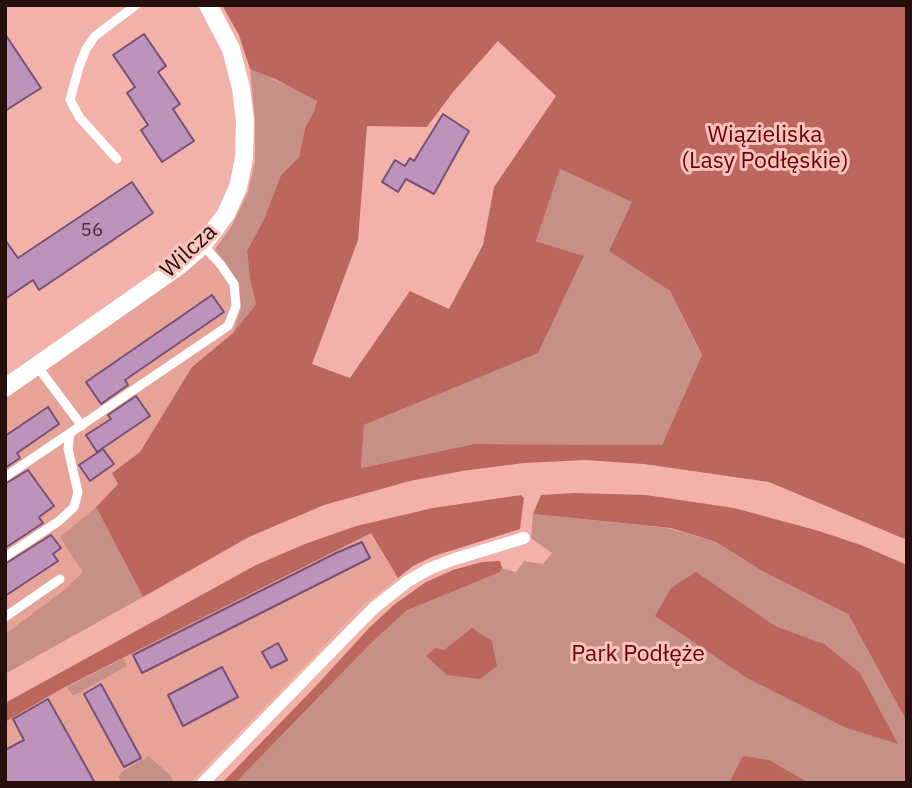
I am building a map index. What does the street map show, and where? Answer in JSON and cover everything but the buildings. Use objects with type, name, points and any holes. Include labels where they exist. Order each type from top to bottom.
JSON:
[{"type":"street","name":"Wilcza","points":[[5,388],[179,266],[203,245],[226,215],[238,187],[244,158],[245,121],[241,88],[231,50],[208,5]]},
{"type":"street","points":[[203,783],[375,607],[408,581],[455,559],[524,538]]},
{"type":"lane","points":[[117,159],[80,118],[70,100],[86,48],[96,36],[136,5]]},
{"type":"lane","points":[[5,477],[228,326],[236,306],[234,285],[203,245]]},
{"type":"lane","points":[[37,366],[82,426]]},
{"type":"lane","points":[[5,557],[59,522],[74,507],[78,492],[68,449],[70,433]]},
{"type":"lane","points":[[5,617],[60,579]]},
{"type":"shaded area","points":[[215,249],[239,284],[241,308],[233,333],[192,367],[140,452],[112,472],[118,484],[96,507],[61,536],[84,572],[5,634],[5,388]]},
{"type":"shaded area","points":[[371,533],[398,578],[363,606],[190,783],[174,783],[171,776],[149,756],[118,775],[122,783],[5,783],[5,722],[62,688]]},
{"type":"green space","name":"Wiązieliska (Lasy Podłęskie)","points":[[222,5],[907,5],[907,540],[769,482],[644,464],[585,460],[524,463],[410,481],[324,505],[249,537],[143,597],[96,507],[118,484],[112,473],[140,452],[192,367],[233,333],[256,304],[247,251],[264,219],[281,175],[299,157],[305,128],[317,101],[250,69],[239,35]],"holes":[[[498,41],[556,96],[494,187],[483,245],[449,309],[410,291],[350,378],[312,364],[358,240],[367,126],[427,127],[453,92]],[[560,169],[632,202],[609,251],[670,291],[702,355],[662,445],[474,444],[361,468],[364,425],[538,353],[584,256],[536,241]]]},
{"type":"green space","points":[[250,69],[317,100],[305,128],[299,157],[281,175],[264,219],[247,251],[256,304],[233,333],[241,308],[239,284],[215,249],[231,227],[248,192],[255,161],[255,119]]},
{"type":"green space","points":[[560,169],[633,202],[610,251],[670,291],[702,356],[662,445],[474,444],[361,468],[364,425],[538,352],[584,256],[536,241]]},
{"type":"green space","points":[[521,495],[524,498],[520,529],[434,556],[413,566],[398,578],[371,533],[63,688],[5,722],[5,703],[256,565],[356,526],[433,508]]},
{"type":"green space","points":[[541,495],[646,495],[734,508],[819,531],[907,565],[907,722],[848,614],[762,571],[716,542],[671,528],[533,514]]},
{"type":"green space","points":[[96,507],[143,597],[5,674],[5,634],[64,590],[83,572],[60,537]]},
{"type":"green space","name":"Park Podłęże","points":[[533,514],[668,528],[716,542],[762,571],[848,614],[907,722],[907,783],[233,783],[369,642],[410,604],[502,568],[516,572],[524,561],[543,564],[552,553],[531,538]]},
{"type":"green space","points":[[500,561],[500,572],[407,610],[371,643],[235,783],[222,783],[395,604],[426,582],[453,570],[482,562]]},
{"type":"green space","points":[[696,572],[775,626],[824,644],[860,673],[898,744],[844,727],[747,678],[655,616],[671,588]]},
{"type":"green space","points":[[472,628],[492,641],[497,666],[480,679],[447,675],[426,656],[435,648],[444,650]]},
{"type":"green space","points":[[124,658],[127,666],[73,696],[67,687]]},
{"type":"green space","points":[[149,756],[171,776],[174,783],[122,783],[118,776],[124,770]]},
{"type":"green space","points":[[743,756],[769,760],[809,783],[729,783]]}]
